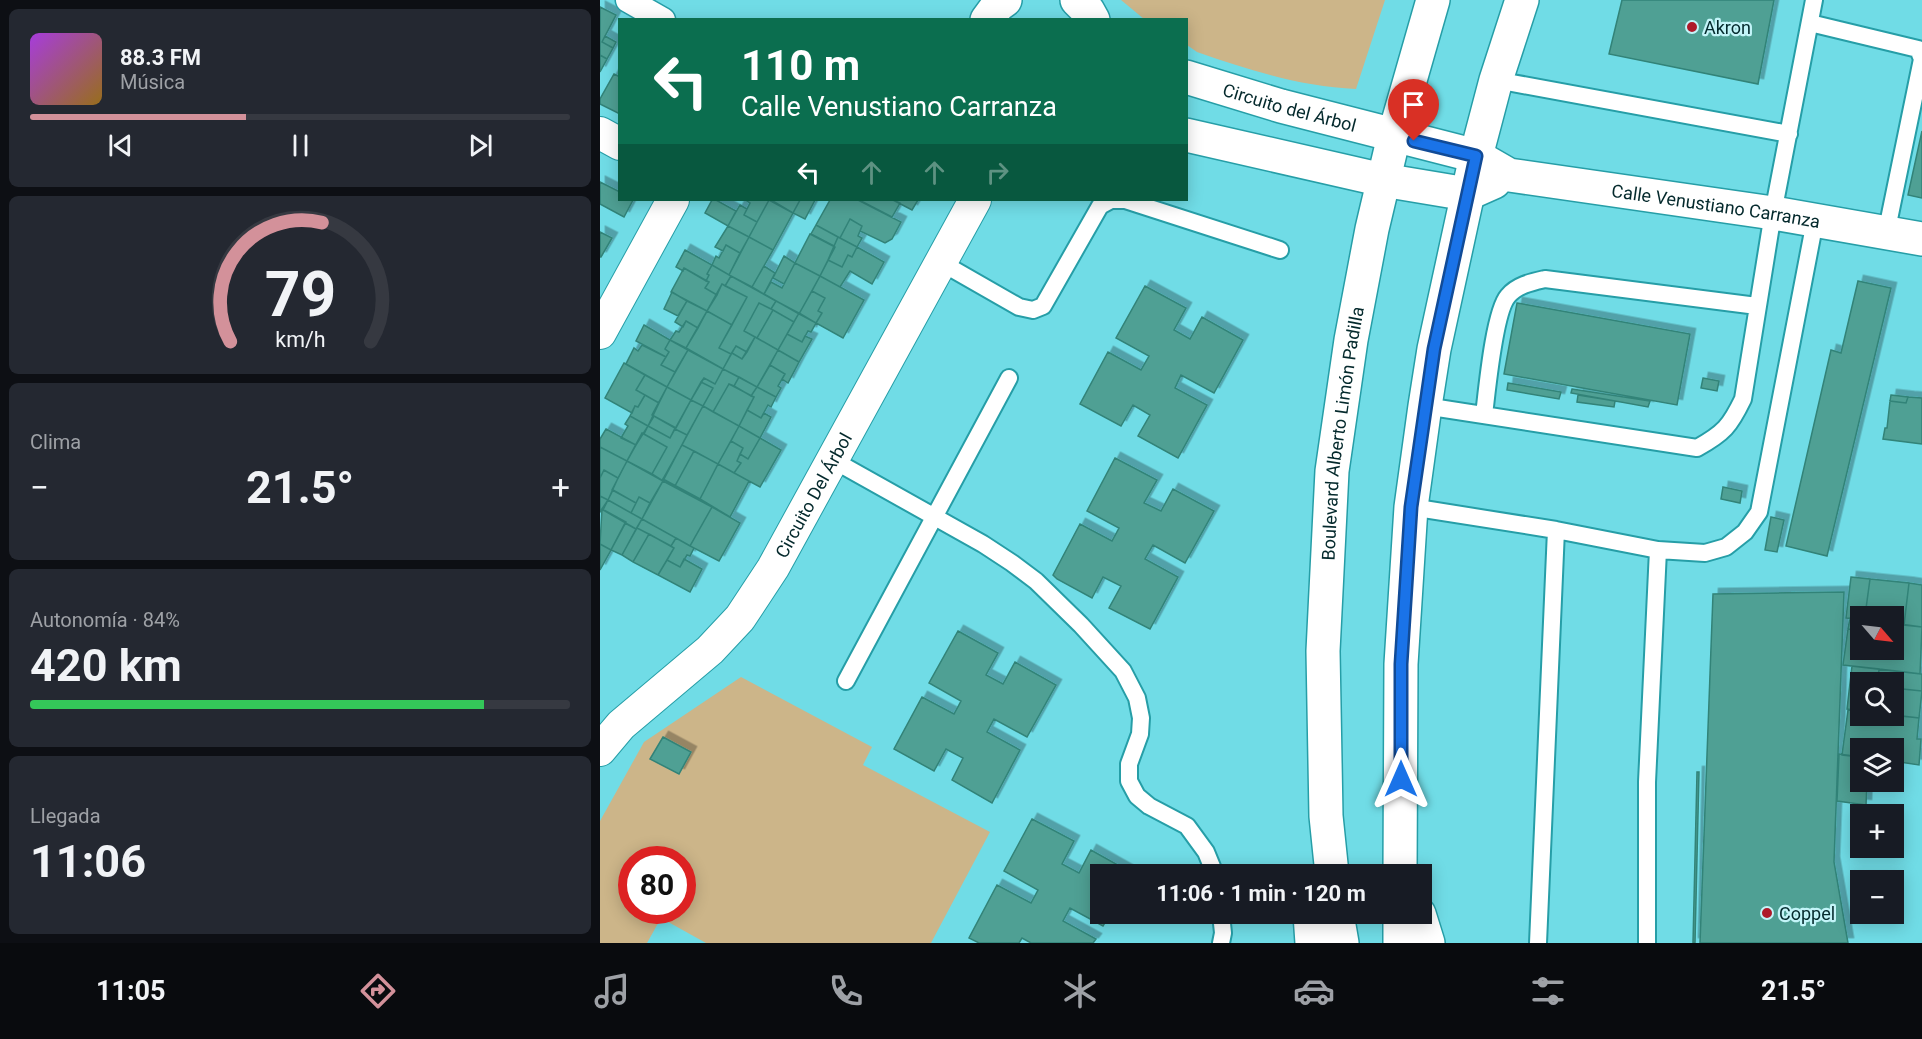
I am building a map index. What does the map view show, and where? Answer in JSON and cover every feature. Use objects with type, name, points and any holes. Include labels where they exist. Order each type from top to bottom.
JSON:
[{"type":"main road","points":[[988,18],[1005,0]]},
{"type":"main road","points":[[1077,0],[1092,18]]},
{"type":"main road","name":"Boulevard Alberto Limón Padilla","points":[[1317,864],[1326,816],[1323,651],[1332,471],[1351,340],[1383,180],[1432,0]]},
{"type":"main road","points":[[1403,864],[1401,664],[1411,507],[1434,349],[1467,194],[1496,80],[1522,0]]},
{"type":"main road","name":"Circuito del Árbol","points":[[1188,78],[1281,106],[1394,136]]},
{"type":"main road","points":[[1188,135],[1383,180],[1467,194],[1509,175]]},
{"type":"main road","name":"Calle Venustiano Carranza","points":[[1394,136],[1476,156],[1509,175],[1773,213],[1922,239]]},
{"type":"main road","points":[[1326,816],[1331,864]]},
{"type":"main road","points":[[1311,924],[1312,943]]},
{"type":"main road","points":[[1339,924],[1342,943]]},
{"type":"main road","points":[[1400,924],[1400,943]]},
{"type":"main road","points":[[1422,924],[1428,943]]},
{"type":"street","points":[[628,0],[660,18]]},
{"type":"street","points":[[600,133],[618,143]]},
{"type":"street","points":[[600,333],[672,201]]},
{"type":"street","name":"Circuito Del Árbol","points":[[600,750],[621,725],[710,650],[740,618],[773,568],[974,201]]},
{"type":"lane","points":[[1425,406],[1697,448],[1718,436],[1732,422],[1743,399],[1773,213],[1814,0]]},
{"type":"lane","points":[[1810,23],[1918,49],[1922,59],[1886,234]]},
{"type":"lane","points":[[1496,80],[1788,134]]},
{"type":"lane","points":[[942,263],[1019,307],[1033,310],[1043,306],[1100,206],[1110,201]]},
{"type":"lane","points":[[1128,201],[1280,250]]},
{"type":"lane","points":[[1411,507],[1556,530],[1658,550],[1706,553],[1726,547],[1745,532],[1759,512],[1815,221]]},
{"type":"lane","points":[[1484,415],[1499,314],[1508,296],[1527,283],[1545,279],[1757,306]]},
{"type":"lane","points":[[846,681],[1009,378]]},
{"type":"lane","points":[[833,460],[983,544],[1036,581],[1081,625],[1123,671],[1137,698],[1141,718],[1140,734],[1129,764],[1129,781],[1137,796],[1187,826],[1206,852],[1211,864]]},
{"type":"lane","points":[[1538,943],[1556,530]]},
{"type":"lane","points":[[1647,943],[1647,782],[1658,550]]},
{"type":"lane","points":[[1221,943],[1222,924]]},
{"type":"shaded area","points":[[1121,0],[1385,0],[1356,89],[1295,81],[1197,52],[1188,46],[1188,18],[1143,18]]},
{"type":"shaded area","points":[[741,677],[872,747],[863,765],[990,832],[931,943],[706,943],[672,924],[696,924],[696,846],[618,846],[618,924],[658,924],[647,943],[600,943],[600,821],[644,742]]},
{"type":"building","name":"Akron","points":[[1622,0],[1774,0],[1758,84],[1609,54]]},
{"type":"building","points":[[600,7],[616,15],[602,42],[613,48],[607,59],[600,55]]},
{"type":"building","points":[[605,36],[616,42],[613,48],[602,42]]},
{"type":"building","points":[[600,55],[607,59],[600,72]]},
{"type":"building","points":[[614,74],[618,76],[618,113],[600,104],[600,99]]},
{"type":"building","points":[[1922,131],[1922,198],[1908,195]]},
{"type":"building","points":[[600,182],[618,191],[618,201],[632,201],[624,217],[600,204]]},
{"type":"building","points":[[711,201],[718,201],[736,211],[728,226],[705,213]]},
{"type":"building","points":[[747,201],[768,201],[757,222],[744,215],[750,203]]},
{"type":"building","points":[[768,201],[793,213],[773,250],[749,237]]},
{"type":"building","points":[[773,201],[799,201],[793,213]]},
{"type":"building","points":[[799,201],[814,201],[805,219],[793,213]]},
{"type":"building","points":[[829,201],[860,201],[901,222],[892,239],[885,243],[860,231],[862,226],[850,219],[840,238],[816,225]]},
{"type":"building","points":[[861,201],[900,203],[892,217]]},
{"type":"building","points":[[895,201],[917,201],[912,210]]},
{"type":"building","points":[[740,205],[747,209],[744,215],[757,222],[749,237],[728,226]]},
{"type":"building","points":[[850,219],[862,226],[858,236],[862,238],[857,247],[840,238]]},
{"type":"building","points":[[816,225],[838,237],[834,246],[811,234]]},
{"type":"building","points":[[728,226],[749,237],[740,253],[726,245],[723,251],[715,247]]},
{"type":"building","points":[[600,232],[612,238],[601,257],[600,257]]},
{"type":"building","points":[[810,234],[835,247],[820,276],[795,263]]},
{"type":"building","points":[[749,237],[773,250],[752,287],[729,275]]},
{"type":"building","points":[[838,237],[857,247],[852,257],[848,255],[842,267],[828,260]]},
{"type":"building","points":[[726,245],[740,253],[729,275],[712,265],[716,256],[719,258]]},
{"type":"building","points":[[857,247],[884,262],[872,284],[850,271],[840,287],[820,276],[828,260],[842,267],[848,255],[852,257]]},
{"type":"building","points":[[685,250],[712,265],[706,281],[684,268],[683,271],[676,267]]},
{"type":"building","points":[[784,256],[795,263],[784,284],[773,278]]},
{"type":"building","points":[[795,263],[820,276],[799,314],[764,294],[771,282],[782,288]]},
{"type":"building","points":[[712,265],[731,276],[725,286],[722,284],[717,295],[705,288],[709,282],[706,281],[709,275],[707,274]]},
{"type":"building","points":[[764,266],[775,273],[764,294],[752,287]]},
{"type":"building","points":[[684,268],[709,282],[705,288],[717,295],[707,311],[671,292]]},
{"type":"building","points":[[731,276],[776,301],[771,309],[759,303],[744,331],[755,337],[747,352],[736,346],[731,354],[719,348],[747,297],[725,286]]},
{"type":"building","points":[[820,276],[864,300],[843,338],[816,323],[822,313],[818,311],[825,298],[812,291]]},
{"type":"building","points":[[1858,281],[1891,288],[1827,556],[1786,546],[1831,350],[1841,353]]},
{"type":"building","points":[[722,284],[747,297],[732,325],[707,311]]},
{"type":"building","points":[[1145,286],[1186,308],[1174,330],[1190,339],[1202,317],[1243,340],[1214,393],[1181,375],[1175,388],[1207,405],[1178,458],[1138,436],[1150,415],[1133,405],[1121,426],[1080,404],[1108,352],[1141,370],[1149,356],[1116,338]]},
{"type":"building","points":[[812,291],[825,298],[818,311],[822,313],[816,323],[799,314]]},
{"type":"building","points":[[672,292],[687,301],[678,316],[664,309]]},
{"type":"building","points":[[687,301],[707,311],[698,328],[686,321],[683,327],[675,322]]},
{"type":"building","points":[[776,301],[799,313],[794,322],[771,309]]},
{"type":"building","points":[[759,303],[773,310],[757,338],[744,331]]},
{"type":"building","points":[[1517,303],[1690,334],[1677,405],[1504,374]]},
{"type":"building","points":[[773,310],[794,322],[778,350],[757,338]]},
{"type":"building","points":[[707,311],[732,325],[719,348],[731,354],[723,369],[686,348]]},
{"type":"building","points":[[799,313],[816,323],[802,342],[787,334]]},
{"type":"building","points":[[686,321],[698,328],[686,348],[670,340]]},
{"type":"building","points":[[644,325],[670,340],[665,349],[669,352],[666,357],[636,341]]},
{"type":"building","points":[[787,334],[802,342],[805,336],[812,339],[799,362],[778,350]]},
{"type":"building","points":[[755,337],[778,350],[757,387],[723,369],[732,353],[742,359]]},
{"type":"building","points":[[670,340],[688,350],[675,372],[661,365],[669,352],[665,349]]},
{"type":"building","points":[[642,345],[666,357],[661,365],[675,372],[667,387],[626,364],[634,348],[638,351]]},
{"type":"building","points":[[736,346],[747,352],[742,359],[732,353]]},
{"type":"building","points":[[688,350],[723,369],[715,384],[704,378],[691,400],[667,387]]},
{"type":"building","points":[[778,350],[799,362],[788,383],[782,379],[785,374],[770,365]]},
{"type":"building","points":[[624,363],[645,375],[636,390],[645,395],[632,413],[605,398]]},
{"type":"building","points":[[770,365],[785,374],[778,386],[781,388],[776,397],[757,387]]},
{"type":"building","points":[[723,369],[739,377],[734,386],[729,384],[713,412],[703,406],[713,388],[701,382],[704,378],[715,384]]},
{"type":"building","points":[[645,375],[667,387],[659,403],[636,390]]},
{"type":"building","points":[[739,377],[757,387],[751,396],[734,386]]},
{"type":"building","points":[[1703,378],[1719,381],[1717,391],[1701,388]]},
{"type":"building","points":[[701,382],[713,388],[703,406],[691,400]]},
{"type":"building","points":[[1508,383],[1561,392],[1559,399],[1507,390]]},
{"type":"building","points":[[729,384],[754,397],[739,426],[713,412]]},
{"type":"building","points":[[667,387],[691,400],[676,428],[652,415]]},
{"type":"building","points":[[757,387],[776,397],[771,407],[768,405],[761,418],[747,410],[754,397],[751,396]]},
{"type":"building","points":[[1572,389],[1650,401],[1648,407],[1571,393]]},
{"type":"building","points":[[645,395],[659,403],[648,426],[630,416]]},
{"type":"building","points":[[1578,395],[1615,401],[1614,407],[1577,402]]},
{"type":"building","points":[[1891,395],[1908,397],[1906,403],[1890,401]]},
{"type":"building","points":[[1908,397],[1922,398],[1922,444],[1883,439],[1885,428],[1887,428],[1890,401],[1906,403]]},
{"type":"building","points":[[691,400],[703,406],[687,435],[675,429]]},
{"type":"building","points":[[703,406],[739,426],[718,464],[682,445]]},
{"type":"building","points":[[747,410],[761,418],[764,413],[771,417],[760,438],[739,426]]},
{"type":"building","points":[[630,416],[648,426],[636,445],[621,438],[628,426],[625,424]]},
{"type":"building","points":[[654,416],[675,428],[670,438],[648,426]]},
{"type":"building","points":[[648,426],[670,438],[675,429],[687,435],[663,481],[652,474],[667,447],[644,434]]},
{"type":"building","points":[[739,426],[760,438],[748,459],[740,454],[743,448],[731,441]]},
{"type":"building","points":[[606,429],[636,445],[627,461],[600,447],[600,439]]},
{"type":"building","points":[[642,433],[667,447],[652,474],[627,461]]},
{"type":"building","points":[[760,438],[781,450],[760,487],[734,473],[741,463],[737,461],[740,454],[748,459]]},
{"type":"building","points":[[731,441],[743,448],[737,461],[741,463],[734,473],[718,464]]},
{"type":"building","points":[[682,445],[694,451],[675,486],[663,479]]},
{"type":"building","points":[[600,447],[627,461],[618,478],[604,470],[600,478]]},
{"type":"building","points":[[694,451],[718,464],[700,499],[675,486]]},
{"type":"building","points":[[1115,458],[1157,480],[1144,503],[1161,511],[1173,489],[1214,511],[1185,563],[1153,545],[1145,559],[1178,577],[1150,629],[1109,608],[1121,586],[1103,577],[1092,598],[1053,575],[1080,524],[1112,541],[1119,528],[1087,511]]},
{"type":"building","points":[[627,461],[663,481],[650,503],[639,497],[636,503],[612,490]]},
{"type":"building","points":[[718,464],[749,481],[730,517],[700,499]]},
{"type":"building","points":[[604,470],[618,478],[608,500],[600,496],[600,478]]},
{"type":"building","points":[[663,479],[700,499],[712,507],[663,481]]},
{"type":"building","points":[[663,481],[712,507],[690,546],[642,519]]},
{"type":"building","points":[[1723,487],[1742,491],[1740,503],[1721,499]]},
{"type":"building","points":[[613,490],[636,503],[631,513],[608,500]]},
{"type":"building","points":[[600,496],[608,500],[600,512]]},
{"type":"building","points":[[639,497],[650,503],[642,519],[631,513]]},
{"type":"building","points":[[608,500],[642,519],[636,529],[603,510]]},
{"type":"building","points":[[712,507],[740,523],[719,561],[690,546]]},
{"type":"building","points":[[602,509],[626,522],[611,550],[600,544]]},
{"type":"building","points":[[1771,517],[1784,520],[1777,552],[1765,550]]},
{"type":"building","points":[[642,519],[676,538],[671,546],[637,528]]},
{"type":"building","points":[[625,523],[636,529],[622,555],[611,550]]},
{"type":"building","points":[[637,528],[649,534],[633,562],[622,555]]},
{"type":"building","points":[[649,534],[674,548],[658,575],[633,562]]},
{"type":"building","points":[[676,538],[694,548],[680,567],[667,560],[674,548],[671,546]]},
{"type":"building","points":[[600,544],[611,550],[600,570]]},
{"type":"building","points":[[684,559],[702,569],[690,592],[658,575],[667,560],[680,567]]},
{"type":"building","points":[[1851,577],[1870,579],[1866,606],[1850,606],[1850,618],[1846,618]]},
{"type":"building","points":[[1870,579],[1909,583],[1904,625],[1904,606],[1866,606]]},
{"type":"building","points":[[1909,583],[1922,585],[1922,627],[1904,625]]},
{"type":"building","points":[[1844,592],[1834,862],[1848,943],[1700,943],[1713,594]]},
{"type":"building","points":[[1904,625],[1922,627],[1920,674],[1843,665],[1848,629],[1850,629],[1850,660],[1904,660]]},
{"type":"building","points":[[958,631],[998,653],[986,675],[1003,684],[1015,662],[1056,685],[1027,737],[994,719],[987,732],[1020,750],[992,803],[952,780],[963,758],[946,749],[934,771],[894,749],[922,697],[954,714],[961,701],[929,683]]},
{"type":"building","points":[[1852,666],[1879,669],[1879,672],[1851,672]]},
{"type":"building","points":[[1879,669],[1922,674],[1922,691],[1904,689],[1904,672],[1879,672]]},
{"type":"building","points":[[1850,683],[1850,709],[1847,709]]},
{"type":"building","points":[[1904,689],[1922,691],[1919,718],[1904,716]]},
{"type":"building","points":[[1848,710],[1850,710],[1850,726],[1904,726],[1904,716],[1919,718],[1917,739],[1921,739],[1919,765],[1904,763],[1904,738],[1850,738],[1850,756],[1842,755]]},
{"type":"building","points":[[663,737],[691,752],[679,774],[650,759]]},
{"type":"building","points":[[1839,754],[1850,756],[1850,792],[1867,792],[1866,804],[1837,801]]},
{"type":"building","points":[[1697,772],[1699,772],[1695,943],[1693,943]]},
{"type":"building","points":[[1032,819],[1074,841],[1062,864],[1079,873],[1091,850],[1116,864],[1090,864],[1090,919],[1070,908],[1063,921],[1096,939],[1093,943],[1031,943],[1022,938],[1019,943],[979,943],[969,938],[997,885],[1031,903],[1038,890],[1004,871]]},
{"type":"place","name":"Akron","points":[[1692,27]]},
{"type":"place","name":"Coppel","points":[[1767,913]]},
{"type":"route","points":[[1401,779],[1401,664],[1411,507],[1434,349],[1476,156],[1414,141]]}]
